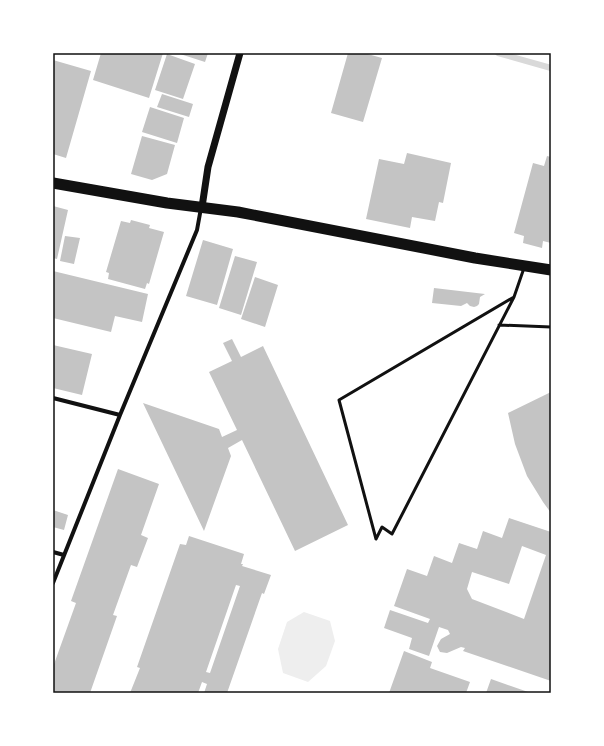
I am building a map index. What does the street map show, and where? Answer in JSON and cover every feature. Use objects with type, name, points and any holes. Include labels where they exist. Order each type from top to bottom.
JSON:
[{"type":"highway","points":[[53,183],[167,203],[238,212],[475,258],[551,270]]},
{"type":"street","points":[[53,583],[120,415],[197,230],[208,167],[240,53]]},
{"type":"street","points":[[53,398],[120,415]]},
{"type":"street","points":[[53,552],[64,555]]},
{"type":"lane","points":[[514,297],[339,400],[376,539],[382,527],[392,534],[514,297],[525,266]]},
{"type":"lane","points":[[499,325],[551,327]]},
{"type":"shaded area","points":[[304,612],[330,621],[335,641],[326,666],[308,682],[283,673],[278,649],[287,622]]},
{"type":"building","points":[[101,53],[163,53],[149,98],[93,80]]},
{"type":"building","points":[[177,53],[208,53],[205,62]]},
{"type":"building","points":[[348,53],[364,53],[382,58],[363,122],[331,113]]},
{"type":"building","points":[[167,54],[195,64],[183,99],[155,90]]},
{"type":"building","points":[[53,60],[91,71],[66,158],[53,154]]},
{"type":"building","points":[[162,94],[193,104],[189,117],[157,107]]},
{"type":"building","points":[[150,107],[184,118],[177,143],[142,132]]},
{"type":"building","points":[[142,136],[175,145],[167,174],[152,180],[131,174]]},
{"type":"building","points":[[407,153],[451,163],[443,203],[439,202],[435,221],[412,217],[410,228],[366,219],[379,159],[404,164]]},
{"type":"building","points":[[547,156],[551,157],[551,243],[543,241],[542,248],[523,243],[524,236],[514,233],[533,163],[544,166]]},
{"type":"building","points":[[53,206],[68,210],[57,259],[53,258]]},
{"type":"building","points":[[131,220],[150,225],[149,228],[164,232],[149,284],[147,283],[145,289],[108,279],[109,273],[106,272],[121,221],[130,223]]},
{"type":"building","points":[[65,236],[80,238],[74,264],[60,261]]},
{"type":"building","points":[[203,240],[233,249],[217,305],[186,296]]},
{"type":"building","points":[[235,256],[257,262],[241,315],[219,308]]},
{"type":"building","points":[[53,271],[148,294],[142,322],[115,316],[111,332],[53,318]]},
{"type":"building","points":[[255,277],[278,285],[265,327],[241,319]]},
{"type":"building","points":[[434,288],[485,294],[480,297],[479,304],[474,307],[467,303],[461,306],[432,303]]},
{"type":"building","points":[[232,339],[241,357],[263,346],[348,525],[295,551],[242,440],[228,448],[231,456],[204,531],[143,403],[219,429],[222,437],[237,430],[209,372],[232,361],[223,343]]},
{"type":"building","points":[[53,345],[92,354],[82,395],[53,388]]},
{"type":"building","points":[[551,392],[551,513],[527,476],[515,444],[508,413]]},
{"type":"building","points":[[118,469],[159,484],[141,535],[148,538],[137,567],[131,565],[113,615],[117,616],[90,693],[53,693],[53,667],[76,603],[71,601]]},
{"type":"building","points":[[53,510],[68,515],[64,530],[53,527]]},
{"type":"building","points":[[509,518],[551,532],[551,681],[463,651],[465,648],[461,647],[447,653],[440,652],[437,646],[441,639],[450,634],[448,630],[439,627],[429,656],[409,649],[412,638],[384,628],[390,610],[428,623],[430,619],[394,606],[407,569],[427,576],[434,556],[452,563],[459,543],[477,549],[483,531],[502,538]],"holes":[[[522,546],[546,555],[524,619],[472,599],[467,589],[472,572],[509,584]]]},
{"type":"building","points":[[189,536],[244,554],[241,564],[243,564],[242,566],[271,575],[264,594],[262,593],[227,693],[204,693],[207,684],[202,682],[198,693],[130,693],[140,668],[137,667],[180,544],[186,545]],"holes":[[[236,585],[240,586],[210,673],[206,672]]]},
{"type":"building","points":[[404,651],[432,662],[430,668],[470,682],[466,693],[389,693]]},
{"type":"building","points":[[491,679],[531,693],[486,693]]},
{"type":"waterway","points":[[498,53],[551,68]]}]
